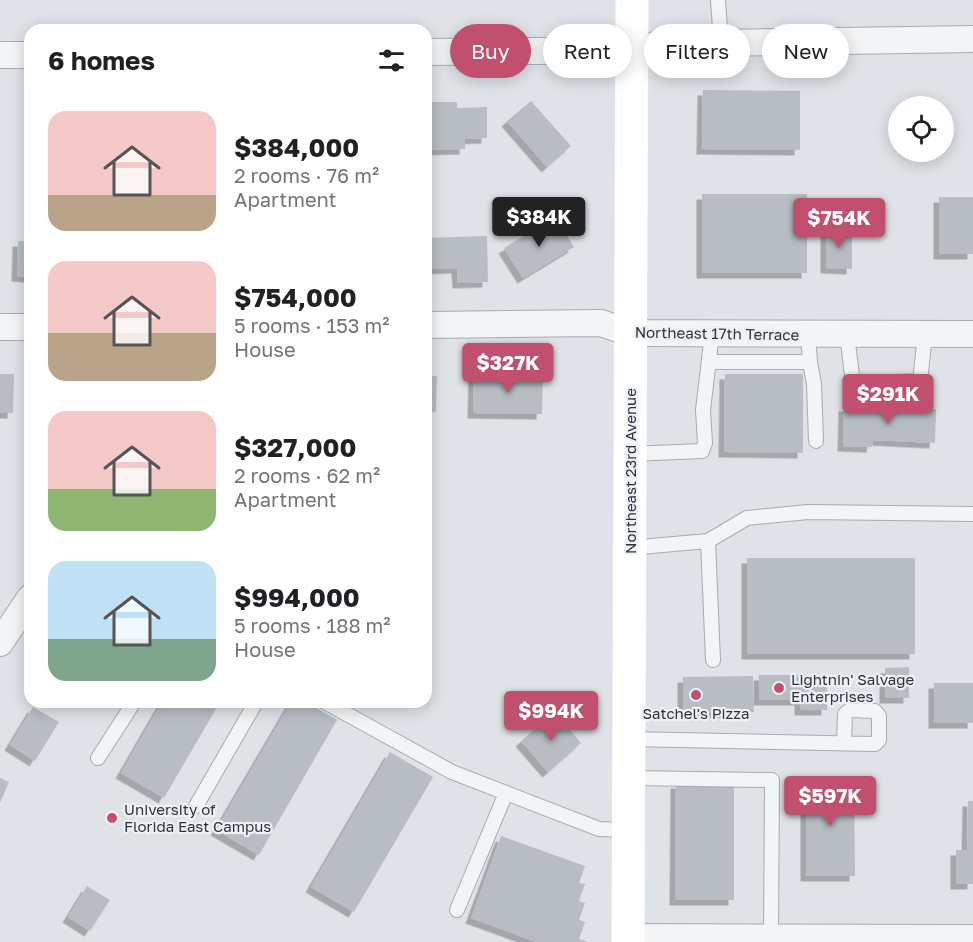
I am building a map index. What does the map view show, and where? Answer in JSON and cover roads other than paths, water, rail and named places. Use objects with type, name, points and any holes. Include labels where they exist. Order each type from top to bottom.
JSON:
[{"type":"main road","name":"Northeast 23rd Avenue","points":[[632,0],[632,24]]},
{"type":"main road","name":"Northeast 23rd Avenue","points":[[628,940],[632,78]]},
{"type":"street","points":[[750,43],[973,39]]},
{"type":"street","points":[[632,50],[644,47]]},
{"type":"street","points":[[432,52],[543,51]]},
{"type":"street","points":[[0,56],[24,55]]},
{"type":"street","name":"Northeast 17th Terrace","points":[[432,326],[601,323],[630,333],[973,334]]},
{"type":"street","points":[[0,327],[24,327]]},
{"type":"street","points":[[0,643],[24,607]]},
{"type":"street","points":[[628,940],[771,938],[973,940]]},
{"type":"lane","points":[[718,0],[720,24]]},
{"type":"lane","points":[[630,454],[702,451],[705,443],[703,410],[712,334]]},
{"type":"lane","points":[[808,334],[814,384],[816,441]]},
{"type":"lane","points":[[847,334],[852,384],[920,381],[925,335]]},
{"type":"lane","points":[[709,362],[810,362]]},
{"type":"lane","points":[[629,548],[708,541],[747,518],[808,512],[973,514]]},
{"type":"lane","points":[[708,541],[713,660]]},
{"type":"lane","points":[[98,758],[130,708]]},
{"type":"lane","points":[[195,806],[252,708]]},
{"type":"lane","points":[[336,708],[452,772],[599,829],[628,830]]},
{"type":"lane","points":[[629,739],[844,743]]},
{"type":"lane","points":[[628,778],[772,780],[771,938]]},
{"type":"lane","points":[[457,910],[506,793]]},
{"type":"place","name":"Lightnin' Salvage Enterprises","points":[[779,688]]},
{"type":"place","name":"Satchel's Pizza","points":[[696,695]]},
{"type":"place","name":"University of Florida East Campus","points":[[112,818]]}]
